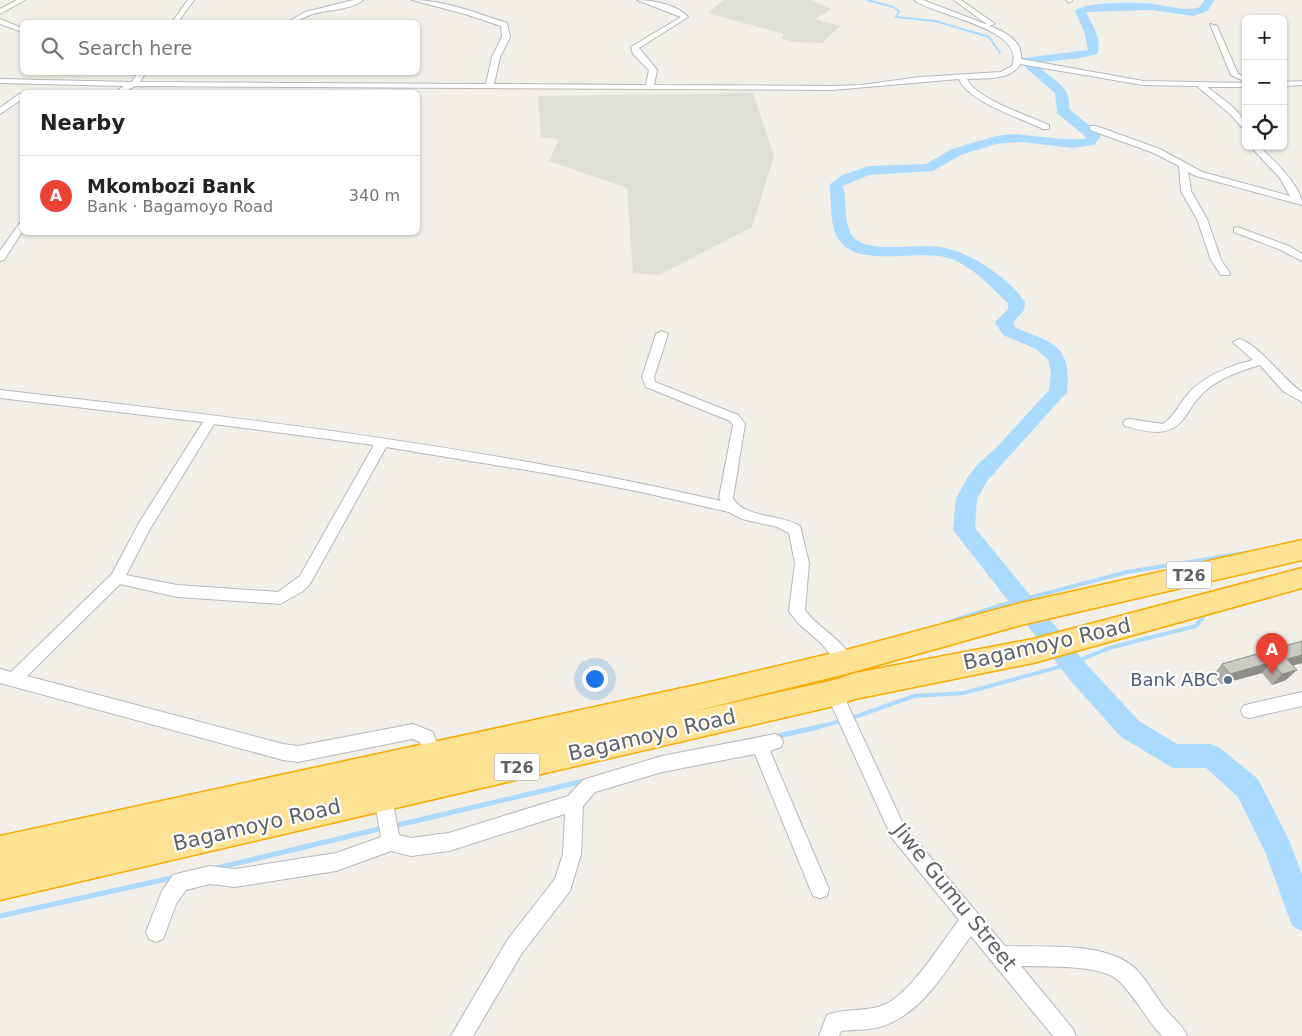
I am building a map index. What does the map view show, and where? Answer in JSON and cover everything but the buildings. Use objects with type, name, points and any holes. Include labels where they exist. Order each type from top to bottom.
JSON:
[{"type":"highway","name":"Bagamoyo Road","points":[[0,852],[433,757],[846,662],[1012,616],[1302,550]]},
{"type":"highway","name":"Bagamoyo Road","points":[[0,883],[383,797],[834,693],[855,686],[1033,651],[1302,578]]},
{"type":"street","points":[[0,12],[22,0]]},
{"type":"street","points":[[176,20],[191,0]]},
{"type":"street","points":[[296,20],[303,16],[345,8],[360,0]]},
{"type":"street","points":[[415,0],[467,12],[504,25],[506,37],[496,57],[490,86]]},
{"type":"street","points":[[640,0],[681,13],[684,17],[635,47],[636,52],[653,70],[649,87]]},
{"type":"street","points":[[917,0],[999,32]]},
{"type":"street","points":[[0,81],[134,84],[222,89],[380,82],[490,86],[832,88],[1003,74],[1015,67],[1018,61],[1018,53],[1014,43],[978,14],[956,0]]},
{"type":"street","points":[[0,21],[20,29]]},
{"type":"street","points":[[1213,26],[1232,69],[1242,78]]},
{"type":"street","points":[[1018,61],[1143,83],[1242,85]]},
{"type":"street","points":[[123,90],[134,84],[140,75]]},
{"type":"street","points":[[222,89],[233,75]]},
{"type":"street","points":[[962,77],[966,86],[983,98],[1046,127]]},
{"type":"street","points":[[30,90],[41,83]]},
{"type":"street","points":[[1287,84],[1302,83]]},
{"type":"street","points":[[1200,85],[1234,113],[1242,124]]},
{"type":"street","points":[[0,112],[20,97]]},
{"type":"street","points":[[1093,128],[1144,146],[1199,174],[1300,202]]},
{"type":"street","points":[[1258,150],[1284,177],[1300,202]]},
{"type":"street","points":[[1183,166],[1186,191],[1202,219],[1216,260],[1225,273]]},
{"type":"street","points":[[0,258],[20,229]]},
{"type":"street","points":[[1237,230],[1284,248],[1302,258]]},
{"type":"street","points":[[662,334],[648,378],[650,384],[734,418],[739,424],[726,498],[731,508]]},
{"type":"street","points":[[1239,342],[1287,388],[1302,398]]},
{"type":"street","points":[[1130,423],[1155,428],[1167,427],[1173,423],[1198,391],[1209,382],[1229,371],[1262,362]]},
{"type":"street","points":[[0,394],[383,441],[625,483],[731,508],[742,514],[786,524],[795,530],[802,563],[797,611],[802,619],[827,639],[846,662]]},
{"type":"street","points":[[7,677],[117,578],[144,527],[211,419]]},
{"type":"street","points":[[117,578],[178,592],[280,598],[290,593],[305,580],[383,441]]},
{"type":"street","points":[[7,677],[283,752],[298,754],[418,732],[427,737],[433,757]]},
{"type":"street","name":"Jiwe Gumu Street","points":[[834,693],[898,832],[1066,1036]]},
{"type":"street","points":[[1249,711],[1302,699]]},
{"type":"street","points":[[156,932],[169,898],[180,882],[210,875],[235,878],[336,862],[391,842],[411,847],[449,842],[574,803],[589,786],[662,764],[767,744],[820,889]]},
{"type":"street","points":[[383,797],[391,842]]},
{"type":"street","points":[[461,1036],[515,946],[563,884],[572,854],[574,803]]},
{"type":"street","points":[[829,1036],[834,1022],[885,1016],[905,1004],[970,921]]},
{"type":"street","points":[[1002,956],[1072,959],[1106,964],[1122,970],[1155,1013],[1177,1036]]},
{"type":"shaded area","points":[[724,0],[811,0],[831,9],[815,19],[840,26],[822,43],[795,42],[782,39],[784,34],[708,13]]},
{"type":"shaded area","points":[[753,93],[774,156],[752,227],[659,275],[633,273],[627,188],[549,161],[559,139],[541,137],[538,96]]},
{"type":"waterway","points":[[867,0],[893,7],[899,11],[896,17],[935,21],[989,37],[1000,53]]},
{"type":"waterway","points":[[1209,0],[1204,9],[1193,13],[1152,7],[1089,8],[1080,11],[1092,37],[1093,52],[1081,55],[1027,60],[1031,67],[1062,93],[1062,110],[1094,136],[1089,142],[1072,144],[1022,138],[1005,138],[957,152],[930,167],[880,169],[858,173],[836,185],[842,230],[846,239],[852,245],[859,249],[876,251],[927,250],[952,254],[969,261],[1017,302],[1016,310],[1004,322],[1009,331],[1042,345],[1057,358],[1060,373],[1058,392],[1004,452],[992,461],[975,484],[964,509],[964,530],[1079,673],[1130,729],[1173,756],[1211,756],[1248,788],[1279,850],[1302,916]]},
{"type":"waterway","points":[[946,623],[1002,605],[1127,572],[1245,553]]},
{"type":"waterway","points":[[849,719],[914,696],[964,693],[1070,664],[1109,648],[1196,626],[1204,616]]},
{"type":"waterway","points":[[813,728],[842,721]]},
{"type":"waterway","points":[[774,737],[818,727]]},
{"type":"waterway","points":[[394,826],[584,781]]},
{"type":"waterway","points":[[217,868],[379,829]]},
{"type":"waterway","points":[[0,916],[176,877]]},
{"type":"place","name":"Mkombozi Bank","points":[[1272,674]]},
{"type":"place","name":"Bank ABC","points":[[1228,680]]}]
